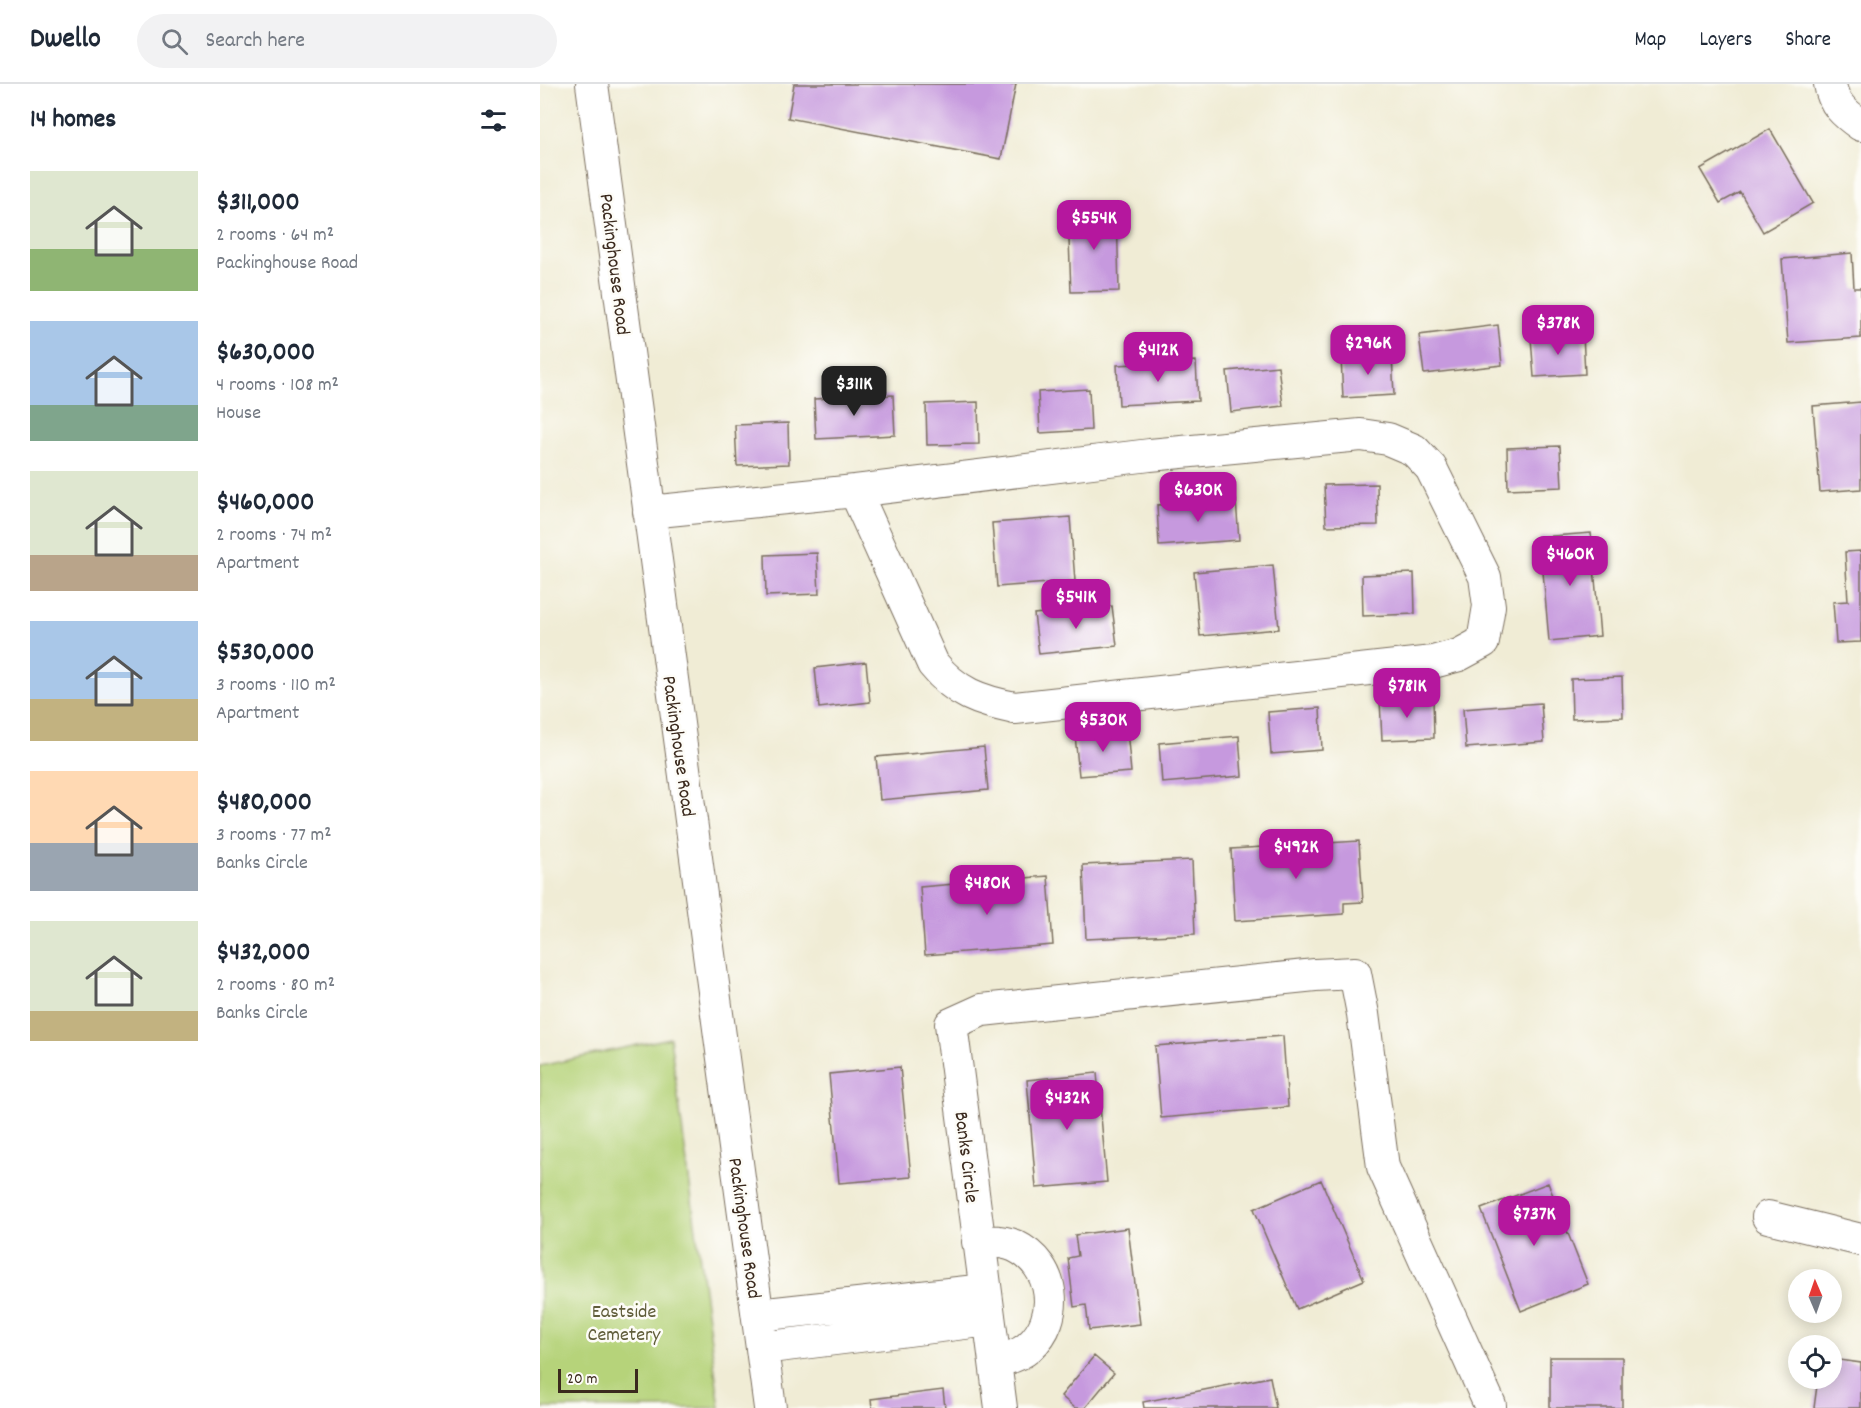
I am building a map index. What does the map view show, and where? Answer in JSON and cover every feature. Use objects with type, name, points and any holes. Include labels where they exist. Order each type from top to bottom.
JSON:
[{"type":"street","name":"Packinghouse Road","points":[[592,84],[770,1408]]},
{"type":"street","points":[[1830,84],[1837,105],[1861,125]]},
{"type":"street","points":[[649,512],[855,491],[1162,454],[1361,435],[1388,439],[1414,450],[1431,468],[1485,578],[1489,606],[1483,642],[1459,655],[1433,662],[1015,708],[989,703],[963,692],[944,679],[933,664],[855,491]]},
{"type":"street","name":"Banks Circle","points":[[1001,1408],[951,1024],[982,1010],[1315,975],[1355,973],[1363,1014],[1383,1167],[1490,1408]]},
{"type":"street","points":[[1768,1217],[1861,1240]]},
{"type":"street","points":[[978,1242],[996,1241],[1014,1245],[1029,1255],[1041,1268],[1048,1284],[1051,1302],[1048,1320],[1040,1336],[1028,1349],[1012,1358],[995,1361]]},
{"type":"street","points":[[758,1315],[987,1305]]},
{"type":"street","points":[[762,1348],[987,1305]]},
{"type":"green space","name":"Eastside Cemetery","points":[[670,1038],[720,1408],[540,1408],[540,1066]]},
{"type":"building","points":[[794,84],[1016,84],[1001,159],[788,118]]},
{"type":"building","points":[[1770,129],[1813,203],[1763,232],[1740,192],[1720,203],[1700,169]]},
{"type":"building","points":[[1117,211],[1119,291],[1071,292],[1068,212]]},
{"type":"building","points":[[1852,253],[1854,288],[1861,288],[1861,338],[1788,343],[1782,259]]},
{"type":"building","points":[[1498,325],[1502,365],[1424,374],[1419,335]]},
{"type":"building","points":[[1583,334],[1585,374],[1534,377],[1531,338]]},
{"type":"building","points":[[1392,355],[1394,395],[1343,398],[1341,358]]},
{"type":"building","points":[[1196,361],[1198,401],[1119,405],[1117,365]]},
{"type":"building","points":[[1278,366],[1283,406],[1231,412],[1227,371]]},
{"type":"building","points":[[1089,389],[1091,430],[1040,433],[1038,392]]},
{"type":"building","points":[[893,395],[895,435],[816,439],[814,399]]},
{"type":"building","points":[[978,402],[979,444],[927,445],[926,404]]},
{"type":"building","points":[[1861,402],[1861,489],[1820,492],[1813,406]]},
{"type":"building","points":[[788,423],[789,464],[737,466],[735,425]]},
{"type":"building","points":[[1560,446],[1562,487],[1508,489],[1507,448]]},
{"type":"building","points":[[1377,484],[1378,525],[1326,526],[1324,485]]},
{"type":"building","points":[[1236,500],[1239,540],[1159,546],[1157,505]]},
{"type":"building","points":[[1070,517],[1075,581],[997,587],[992,523]]},
{"type":"building","points":[[1591,533],[1600,636],[1549,641],[1540,537]]},
{"type":"building","points":[[1861,551],[1861,642],[1836,643],[1833,602],[1848,601],[1845,552]]},
{"type":"building","points":[[817,553],[819,594],[766,596],[765,555]]},
{"type":"building","points":[[1273,565],[1279,629],[1200,636],[1194,572]]},
{"type":"building","points":[[1414,573],[1415,614],[1363,616],[1362,575]]},
{"type":"building","points":[[1112,606],[1117,646],[1039,654],[1034,614]]},
{"type":"building","points":[[866,662],[870,702],[819,708],[815,668]]},
{"type":"building","points":[[1622,677],[1623,717],[1572,719],[1571,679]]},
{"type":"building","points":[[1433,698],[1434,738],[1382,740],[1380,700]]},
{"type":"building","points":[[1541,703],[1544,742],[1466,748],[1463,709]]},
{"type":"building","points":[[1320,708],[1322,750],[1271,754],[1268,712]]},
{"type":"building","points":[[1127,731],[1131,772],[1079,776],[1075,735]]},
{"type":"building","points":[[1239,736],[1242,776],[1162,783],[1159,743]]},
{"type":"building","points":[[984,747],[988,790],[880,800],[876,757]]},
{"type":"building","points":[[1359,841],[1363,902],[1344,903],[1344,914],[1235,921],[1231,849]]},
{"type":"building","points":[[1192,860],[1195,934],[1086,939],[1083,865]]},
{"type":"building","points":[[1048,876],[1053,945],[925,955],[920,887]]},
{"type":"building","points":[[1283,1036],[1288,1107],[1161,1118],[1155,1046]]},
{"type":"building","points":[[900,1067],[911,1177],[839,1183],[829,1074]]},
{"type":"building","points":[[1097,1073],[1107,1182],[1036,1188],[1027,1080]]},
{"type":"building","points":[[1321,1180],[1364,1280],[1297,1309],[1254,1209]]},
{"type":"building","points":[[1548,1183],[1588,1284],[1521,1311],[1481,1209]]},
{"type":"building","points":[[1128,1228],[1140,1324],[1089,1330],[1086,1305],[1074,1307],[1068,1258],[1078,1256],[1075,1235]]},
{"type":"building","points":[[1094,1356],[1114,1373],[1085,1408],[1075,1408],[1061,1396]]},
{"type":"building","points":[[1550,1357],[1622,1357],[1622,1408],[1550,1408]]},
{"type":"building","points":[[1842,1360],[1861,1363],[1861,1408],[1814,1408],[1817,1389],[1842,1389]]},
{"type":"building","points":[[1270,1377],[1276,1408],[1144,1408],[1143,1402]]},
{"type":"building","points":[[943,1390],[945,1408],[872,1408],[871,1399]]}]
